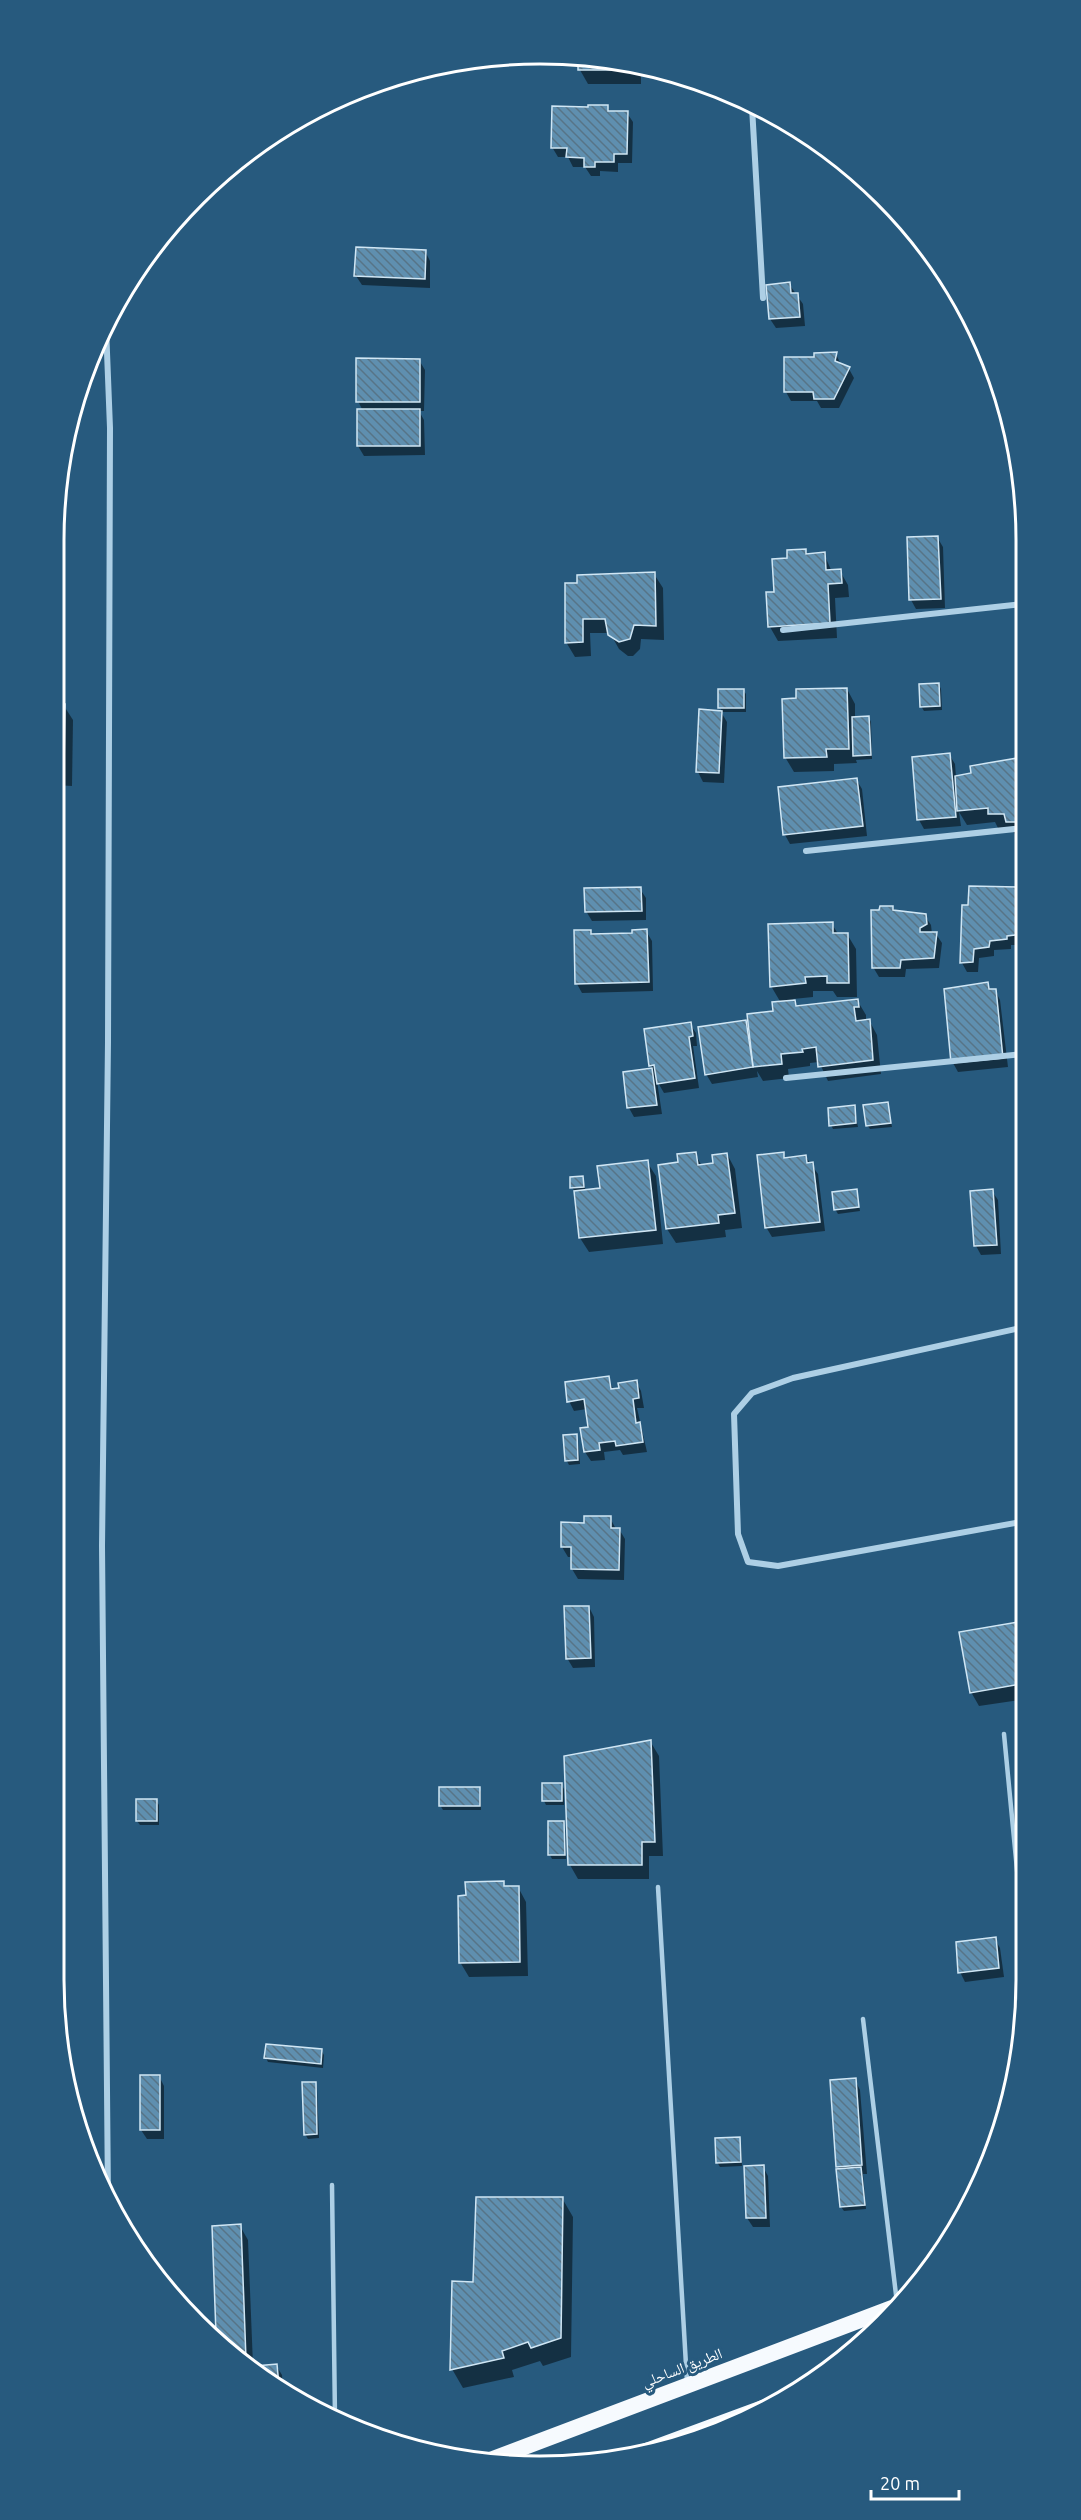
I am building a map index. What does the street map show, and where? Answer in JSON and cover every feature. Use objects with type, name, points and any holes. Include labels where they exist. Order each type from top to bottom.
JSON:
[{"type":"highway","name":"الطريق الساحلي","points":[[507,2454],[880,2312]]},
{"type":"street","points":[[752,115],[763,298]]},
{"type":"street","points":[[107,346],[110,428],[108,1042],[102,1546],[108,2177]]},
{"type":"street","points":[[783,630],[1016,605]]},
{"type":"street","points":[[806,851],[1016,829]]},
{"type":"street","points":[[786,1078],[1016,1055]]},
{"type":"street","points":[[1016,1329],[793,1378],[752,1393],[734,1414],[738,1534],[748,1562],[778,1566],[1016,1523]]},
{"type":"lane","points":[[1004,1734],[1016,1859]]},
{"type":"lane","points":[[658,1887],[687,2385]]},
{"type":"lane","points":[[863,2019],[896,2295]]},
{"type":"lane","points":[[332,2185],[335,2408]]},
{"type":"building","points":[[578,67],[609,70],[578,70]]},
{"type":"building","points":[[588,105],[608,105],[608,111],[628,111],[627,154],[614,154],[614,162],[595,162],[595,167],[584,167],[584,158],[566,157],[567,148],[551,148],[552,106],[588,107]]},
{"type":"building","points":[[356,247],[426,250],[425,279],[354,276]]},
{"type":"building","points":[[790,282],[791,293],[798,293],[800,317],[769,319],[766,285]]},
{"type":"building","points":[[837,352],[835,361],[850,367],[834,399],[814,399],[813,392],[784,392],[784,357],[814,357],[814,353]]},
{"type":"building","points":[[356,358],[420,359],[420,402],[356,402]]},
{"type":"building","points":[[357,409],[420,409],[420,446],[357,446]]},
{"type":"building","points":[[938,536],[941,599],[909,600],[907,537]]},
{"type":"building","points":[[806,549],[806,554],[825,552],[826,570],[841,569],[842,583],[828,584],[830,623],[768,627],[766,592],[774,592],[772,559],[787,558],[787,550]]},
{"type":"building","points":[[655,572],[656,626],[634,625],[630,639],[619,642],[608,635],[605,619],[583,619],[583,642],[565,643],[565,583],[577,583],[577,575]]},
{"type":"building","points":[[939,683],[940,706],[920,707],[919,684]]},
{"type":"building","points":[[847,688],[849,749],[826,749],[827,757],[784,758],[782,699],[796,698],[796,689]]},
{"type":"building","points":[[718,689],[744,689],[744,708],[718,708]]},
{"type":"building","points":[[64,704],[65,704],[64,771]]},
{"type":"building","points":[[699,709],[722,711],[719,773],[696,772]]},
{"type":"building","points":[[869,716],[871,755],[853,756],[852,717]]},
{"type":"building","points":[[950,753],[956,817],[917,820],[912,757]]},
{"type":"building","points":[[1016,758],[1016,823],[1006,822],[1004,814],[988,814],[988,808],[957,811],[955,776],[971,773],[970,766]]},
{"type":"building","points":[[857,778],[863,826],[783,835],[778,787]]},
{"type":"building","points":[[969,886],[1016,887],[1016,934],[1007,936],[1007,939],[990,941],[989,947],[974,949],[973,962],[960,963],[962,905],[968,905]]},
{"type":"building","points":[[641,887],[642,911],[585,912],[584,888]]},
{"type":"building","points":[[880,906],[893,906],[893,910],[926,914],[927,924],[920,928],[920,932],[937,932],[934,958],[901,960],[900,968],[872,968],[871,910],[879,910]]},
{"type":"building","points":[[833,922],[833,933],[848,933],[849,983],[827,983],[827,976],[805,977],[806,983],[770,987],[768,924]]},
{"type":"building","points":[[647,929],[649,982],[575,984],[574,930],[591,930],[591,934],[632,933],[632,930]]},
{"type":"building","points":[[988,982],[989,989],[996,989],[1003,1058],[951,1063],[944,989]]},
{"type":"building","points":[[858,999],[859,1007],[854,1007],[856,1021],[870,1019],[873,1060],[818,1067],[816,1047],[802,1049],[803,1052],[781,1054],[782,1064],[753,1067],[747,1014],[773,1011],[772,1002],[795,1000],[796,1006]]},
{"type":"building","points":[[746,1020],[753,1067],[705,1075],[698,1027]]},
{"type":"building","points":[[691,1022],[693,1036],[689,1037],[695,1078],[657,1084],[654,1065],[649,1066],[644,1029]]},
{"type":"building","points":[[652,1068],[657,1105],[627,1108],[623,1072]]},
{"type":"building","points":[[888,1102],[891,1123],[866,1126],[863,1105]]},
{"type":"building","points":[[855,1105],[856,1123],[829,1126],[828,1108]]},
{"type":"building","points":[[696,1152],[698,1165],[713,1163],[712,1155],[727,1153],[735,1213],[718,1215],[719,1223],[666,1229],[658,1165],[678,1162],[677,1154]]},
{"type":"building","points":[[784,1152],[784,1158],[806,1155],[807,1163],[813,1162],[820,1222],[765,1228],[757,1155]]},
{"type":"building","points":[[648,1160],[656,1230],[579,1238],[574,1191],[600,1188],[597,1166]]},
{"type":"building","points":[[583,1176],[584,1187],[570,1188],[570,1177]]},
{"type":"building","points":[[857,1189],[859,1207],[834,1210],[832,1192]]},
{"type":"building","points":[[993,1189],[997,1245],[974,1246],[970,1191]]},
{"type":"building","points":[[609,1376],[611,1389],[619,1388],[618,1383],[637,1380],[639,1398],[633,1399],[636,1423],[640,1422],[643,1442],[616,1446],[615,1441],[599,1443],[600,1450],[584,1452],[580,1428],[588,1427],[584,1399],[567,1402],[565,1382]]},
{"type":"building","points":[[577,1434],[578,1460],[565,1461],[563,1435]]},
{"type":"building","points":[[584,1516],[611,1516],[611,1528],[620,1528],[619,1570],[571,1569],[571,1547],[561,1547],[561,1522],[584,1523]]},
{"type":"building","points":[[564,1606],[589,1606],[591,1658],[566,1659]]},
{"type":"building","points":[[1016,1622],[1016,1685],[970,1693],[959,1632]]},
{"type":"building","points":[[651,1740],[655,1842],[642,1842],[642,1865],[568,1865],[564,1756]]},
{"type":"building","points":[[542,1783],[562,1783],[562,1801],[542,1801]]},
{"type":"building","points":[[439,1787],[480,1787],[480,1806],[439,1806]]},
{"type":"building","points":[[136,1799],[157,1799],[157,1821],[136,1821]]},
{"type":"building","points":[[548,1821],[564,1821],[565,1855],[548,1855]]},
{"type":"building","points":[[504,1881],[504,1886],[519,1886],[520,1962],[459,1963],[458,1896],[466,1895],[465,1882]]},
{"type":"building","points":[[996,1937],[999,1968],[958,1973],[956,1942]]},
{"type":"building","points":[[266,2044],[322,2049],[321,2064],[264,2058]]},
{"type":"building","points":[[140,2075],[160,2075],[160,2130],[140,2130]]},
{"type":"building","points":[[856,2078],[862,2165],[836,2167],[830,2080]]},
{"type":"building","points":[[302,2082],[316,2082],[317,2134],[304,2135]]},
{"type":"building","points":[[740,2137],[741,2162],[716,2163],[715,2138]]},
{"type":"building","points":[[764,2165],[766,2218],[746,2218],[744,2166]]},
{"type":"building","points":[[861,2167],[865,2205],[840,2207],[836,2169]]},
{"type":"building","points":[[476,2197],[563,2197],[561,2338],[531,2348],[528,2342],[502,2351],[504,2358],[450,2370],[452,2281],[473,2282]]},
{"type":"building","points":[[241,2224],[246,2353],[216,2327],[212,2226]]},
{"type":"building","points":[[277,2364],[278,2376],[276,2375],[263,2365]]}]
